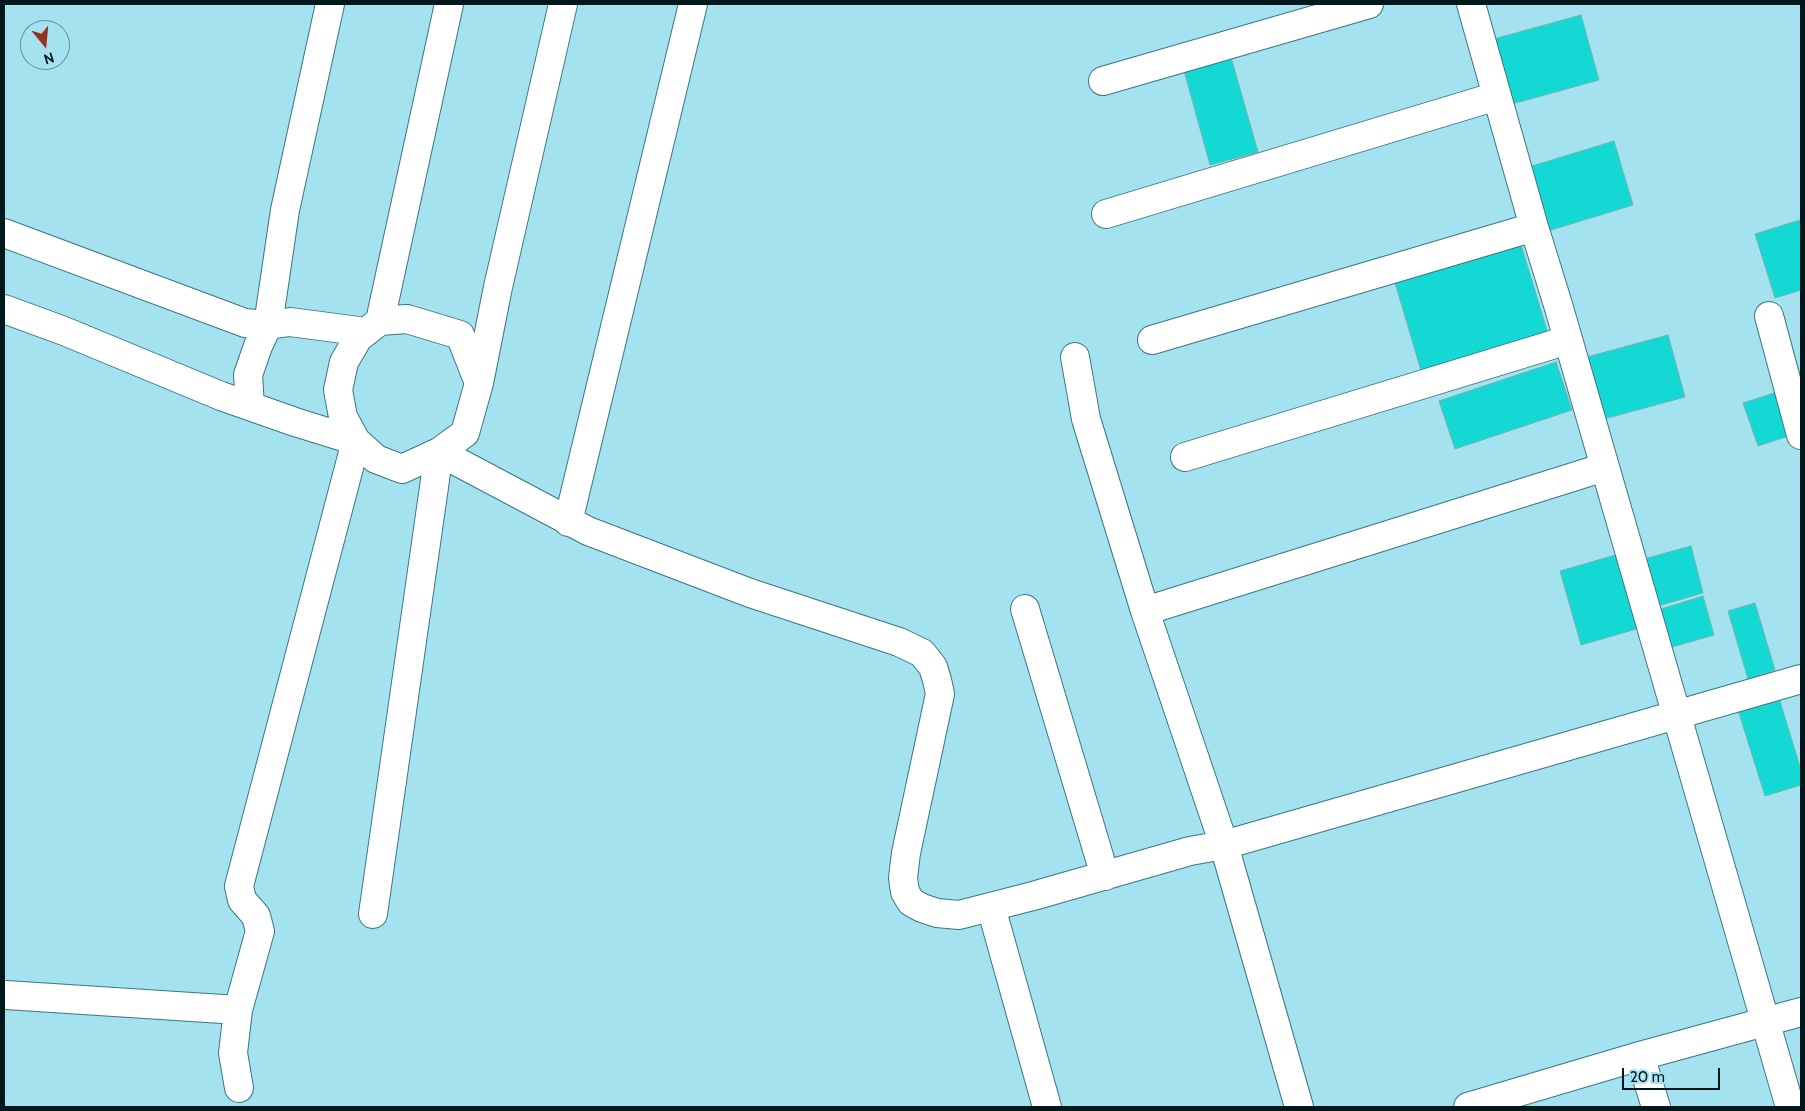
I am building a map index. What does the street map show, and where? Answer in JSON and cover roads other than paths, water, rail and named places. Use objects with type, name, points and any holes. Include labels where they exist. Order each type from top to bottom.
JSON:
[{"type":"street","points":[[250,406],[248,375],[268,325],[285,210],[330,4]]},
{"type":"street","points":[[449,4],[373,326],[358,338],[344,362],[338,390],[343,417],[356,441],[376,459],[402,470],[439,452],[465,433],[479,383],[498,286],[562,4]]},
{"type":"street","points":[[568,522],[693,4]]},
{"type":"street","points":[[1103,81],[1368,4]]},
{"type":"street","points":[[1471,4],[1790,1107]]},
{"type":"street","points":[[1106,214],[1497,96]]},
{"type":"street","points":[[1152,340],[1534,227]]},
{"type":"street","points":[[4,232],[245,323],[268,325],[290,322],[373,326],[407,319],[460,335],[479,383]]},
{"type":"street","points":[[4,309],[64,331],[221,396],[356,441]]},
{"type":"street","points":[[1769,316],[1801,435]]},
{"type":"street","points":[[1185,457],[1568,340]]},
{"type":"street","points":[[1075,357],[1086,419],[1145,611],[1224,845],[1298,1107]]},
{"type":"street","points":[[239,1088],[233,1053],[238,1010],[260,931],[256,916],[242,900],[239,886],[356,441]]},
{"type":"street","points":[[439,452],[568,522],[675,566],[899,642],[922,653],[932,667],[940,694],[906,853],[903,878],[905,892],[911,902],[922,908],[937,912],[959,915],[1190,851],[1224,845],[1801,679]]},
{"type":"street","points":[[373,914],[439,452]]},
{"type":"street","points":[[1145,611],[1605,467]]},
{"type":"street","points":[[1025,609],[1105,876]]},
{"type":"street","points":[[990,907],[1047,1107]]},
{"type":"street","points":[[6,995],[238,1010]]},
{"type":"street","points":[[1468,1107],[1640,1056],[1801,1012]]},
{"type":"street","points":[[1640,1056],[1656,1107]]}]
